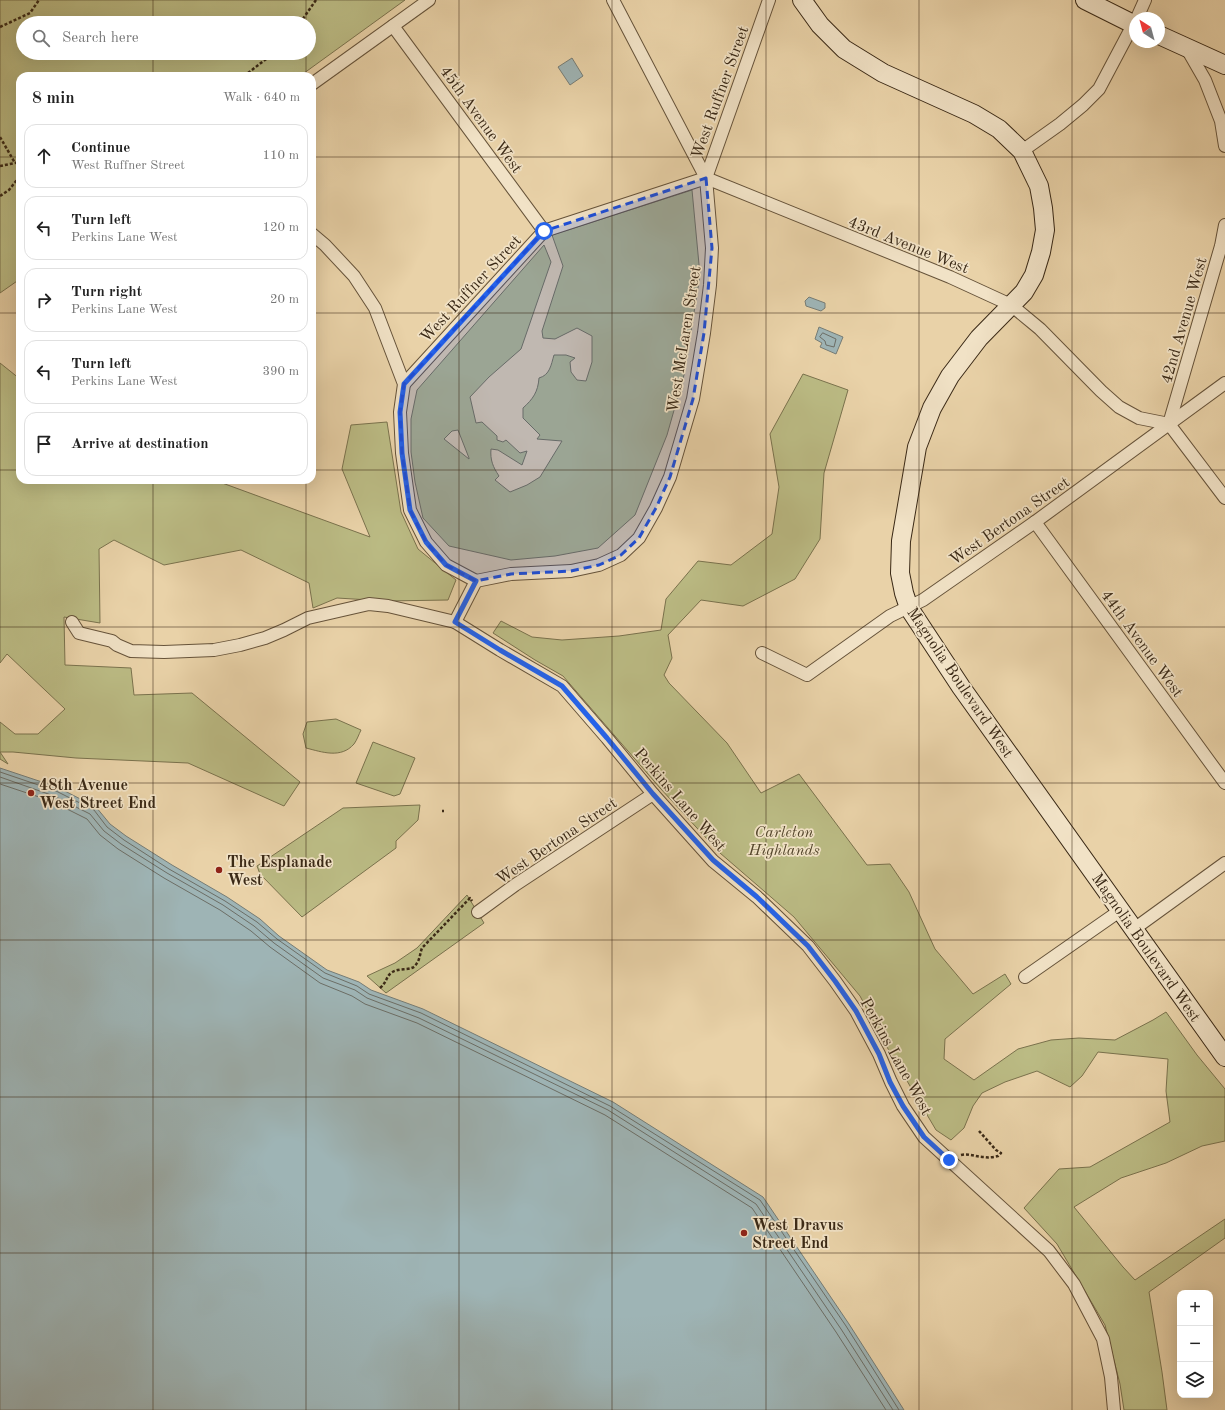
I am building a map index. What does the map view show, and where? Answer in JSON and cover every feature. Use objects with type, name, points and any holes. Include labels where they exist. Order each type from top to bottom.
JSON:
[{"type":"street","points":[[316,81],[429,0]]},
{"type":"street","points":[[613,0],[706,178]]},
{"type":"street","name":"West Ruffner Street","points":[[404,384],[544,231],[706,178],[769,0]]},
{"type":"street","name":"Magnolia Boulevard West","points":[[802,0],[820,26],[844,49],[883,73],[974,114],[999,129],[1022,151],[1039,186],[1045,230],[1041,252],[1034,275],[1024,292],[979,338],[950,376],[932,408],[917,447],[901,541],[900,573],[904,593],[908,608],[961,687],[1225,1056]]},
{"type":"street","points":[[1085,0],[1129,19]]},
{"type":"street","points":[[1140,12],[1145,0]]},
{"type":"street","name":"45th Avenue West","points":[[393,26],[544,231]]},
{"type":"street","points":[[1022,151],[1060,124],[1083,105],[1099,89],[1129,33]]},
{"type":"street","points":[[1165,38],[1225,65]]},
{"type":"street","points":[[1186,47],[1205,80],[1217,109],[1221,121],[1225,146]]},
{"type":"street","name":"43rd Avenue West","points":[[706,178],[950,277],[1011,304],[1040,329],[1100,391],[1118,407],[1139,418],[1169,424]]},
{"type":"street","name":"West McLaren Street","points":[[476,581],[511,574],[571,571],[599,565],[621,555],[639,538],[656,508],[670,477],[693,399],[706,320],[712,248],[706,178]]},
{"type":"street","name":"42nd Avenue West","points":[[1169,424],[1221,246],[1225,225]]},
{"type":"street","points":[[72,622],[79,633],[112,641],[117,645],[131,651],[164,652],[214,650],[240,645],[265,638],[308,618],[369,604],[388,606],[455,622],[476,581],[446,565],[426,542],[410,510],[402,453],[400,419],[404,384],[375,308],[354,276],[316,237]]},
{"type":"street","name":"West Bertona Street","points":[[762,653],[807,675],[890,616],[924,600],[1035,522],[1225,383]]},
{"type":"street","points":[[1169,424],[1225,498]]},
{"type":"street","name":"44th Avenue West","points":[[1035,522],[1225,783]]},
{"type":"street","name":"Perkins Lane West","points":[[455,622],[562,686],[653,794],[713,860],[757,897],[808,946],[856,1011],[879,1054],[890,1082],[903,1106],[924,1137],[1049,1251],[1077,1288],[1103,1339],[1111,1377],[1114,1410]]},
{"type":"street","name":"West Bertona Street","points":[[478,912],[515,885],[653,794]]},
{"type":"street","points":[[1134,929],[1225,863]]},
{"type":"street","points":[[1026,977],[1121,910]]},
{"type":"path","points":[[24,16],[30,13],[39,0]]},
{"type":"path","points":[[305,16],[316,0]]},
{"type":"path","points":[[0,27],[16,20]]},
{"type":"path","points":[[249,72],[265,60]]},
{"type":"path","points":[[0,137],[15,163],[0,166]]},
{"type":"path","points":[[0,196],[8,190],[16,181]]},
{"type":"path","points":[[380,988],[386,983],[388,975],[395,970],[399,968],[408,969],[416,965],[419,961],[420,952],[429,940],[470,898]]},
{"type":"path","points":[[949,1160],[956,1156],[966,1154],[984,1157],[998,1156],[1001,1153],[996,1150],[979,1131]]},
{"type":"highlighted area","points":[[706,178],[712,248],[704,333],[693,399],[670,477],[656,508],[639,538],[621,555],[599,565],[571,571],[511,574],[476,581],[446,565],[426,542],[410,510],[402,453],[400,412],[404,384],[544,231]]},
{"type":"green space","points":[[0,0],[405,0],[306,72],[16,72],[16,282],[0,293]]},
{"type":"green space","points":[[692,190],[700,275],[684,375],[667,435],[635,515],[598,548],[555,556],[511,560],[449,546],[423,518],[415,482],[411,452],[411,419],[417,390],[544,245],[551,262],[521,349],[489,377],[470,397],[476,423],[482,422],[497,436],[497,440],[503,442],[506,440],[520,453],[527,451],[522,465],[498,450],[491,449],[492,463],[499,476],[495,480],[510,492],[527,485],[540,477],[562,441],[537,439],[540,435],[523,418],[523,408],[534,395],[539,378],[546,375],[550,369],[554,355],[566,355],[575,358],[570,362],[571,372],[577,380],[586,381],[592,362],[592,336],[577,328],[555,339],[543,338],[542,331],[563,266],[552,235]],"holes":[[[458,430],[469,458],[444,439],[452,431]]]},
{"type":"green space","points":[[0,363],[16,376],[16,484],[225,484],[370,537],[342,469],[351,425],[387,422],[401,512],[418,549],[456,580],[448,600],[386,601],[337,598],[313,608],[309,583],[241,550],[164,565],[114,540],[99,549],[100,623],[64,617],[65,665],[131,668],[134,695],[192,693],[300,782],[284,806],[188,763],[76,758],[0,752],[0,722],[15,734],[38,734],[65,709],[7,654],[0,663]]},
{"type":"green space","name":"Carleton Highlands","points":[[803,374],[848,390],[824,473],[820,539],[795,579],[743,606],[701,600],[668,635],[672,658],[664,675],[669,683],[727,743],[761,793],[799,774],[867,865],[890,864],[909,892],[935,949],[973,994],[1005,974],[1011,984],[945,1039],[944,1059],[974,1080],[1018,1049],[1051,1040],[1079,1038],[1115,1040],[1166,1012],[1197,1055],[1225,1089],[1225,1141],[1202,1146],[1166,1163],[1121,1178],[1074,1207],[1135,1280],[1225,1219],[1225,1238],[1149,1292],[1167,1410],[1124,1410],[1120,1384],[1105,1325],[1057,1244],[1024,1208],[1059,1169],[1090,1167],[1170,1122],[1166,1091],[1168,1059],[1098,1052],[1082,1076],[1070,1087],[1037,1071],[1005,1082],[982,1093],[973,1106],[964,1128],[951,1140],[936,1130],[887,1047],[860,996],[794,917],[720,853],[660,788],[563,676],[493,633],[501,621],[532,637],[562,640],[619,636],[661,630],[666,599],[698,561],[731,565],[772,534],[779,487],[770,434]]},
{"type":"green space","points":[[336,719],[361,730],[354,744],[349,749],[343,752],[331,753],[306,748],[303,734],[307,722]]},
{"type":"green space","points":[[373,742],[415,758],[400,794],[394,796],[356,783]]},
{"type":"green space","points":[[0,752],[8,764],[0,759]]},
{"type":"green space","points":[[420,805],[418,820],[396,841],[396,848],[302,917],[260,874],[257,866],[343,808]]},
{"type":"green space","points":[[467,895],[484,923],[386,993],[367,976],[395,963],[417,948]]},
{"type":"water","points":[[572,58],[583,76],[570,85],[558,67]]},
{"type":"water","points":[[809,297],[825,303],[825,308],[821,311],[806,306],[805,301]]},
{"type":"water","points":[[819,327],[843,337],[836,354],[820,347],[822,343],[815,339]]},
{"type":"water","points":[[0,768],[57,787],[96,807],[110,824],[126,836],[227,897],[260,919],[279,936],[327,970],[359,982],[371,990],[423,1009],[613,1102],[763,1197],[849,1324],[904,1410],[0,1410]]},
{"type":"place","name":"48th Avenue West Street End","points":[[31,793]]},
{"type":"place","name":"The Esplanade West","points":[[219,870]]},
{"type":"place","name":"West Dravus Street End","points":[[744,1233]]},
{"type":"route","points":[[544,231],[404,384],[400,412],[402,453],[410,510],[426,542],[446,565],[476,581],[455,622],[562,686],[653,794],[713,860],[757,897],[808,946],[856,1011],[879,1054],[890,1082],[903,1106],[924,1137],[949,1160]]}]
